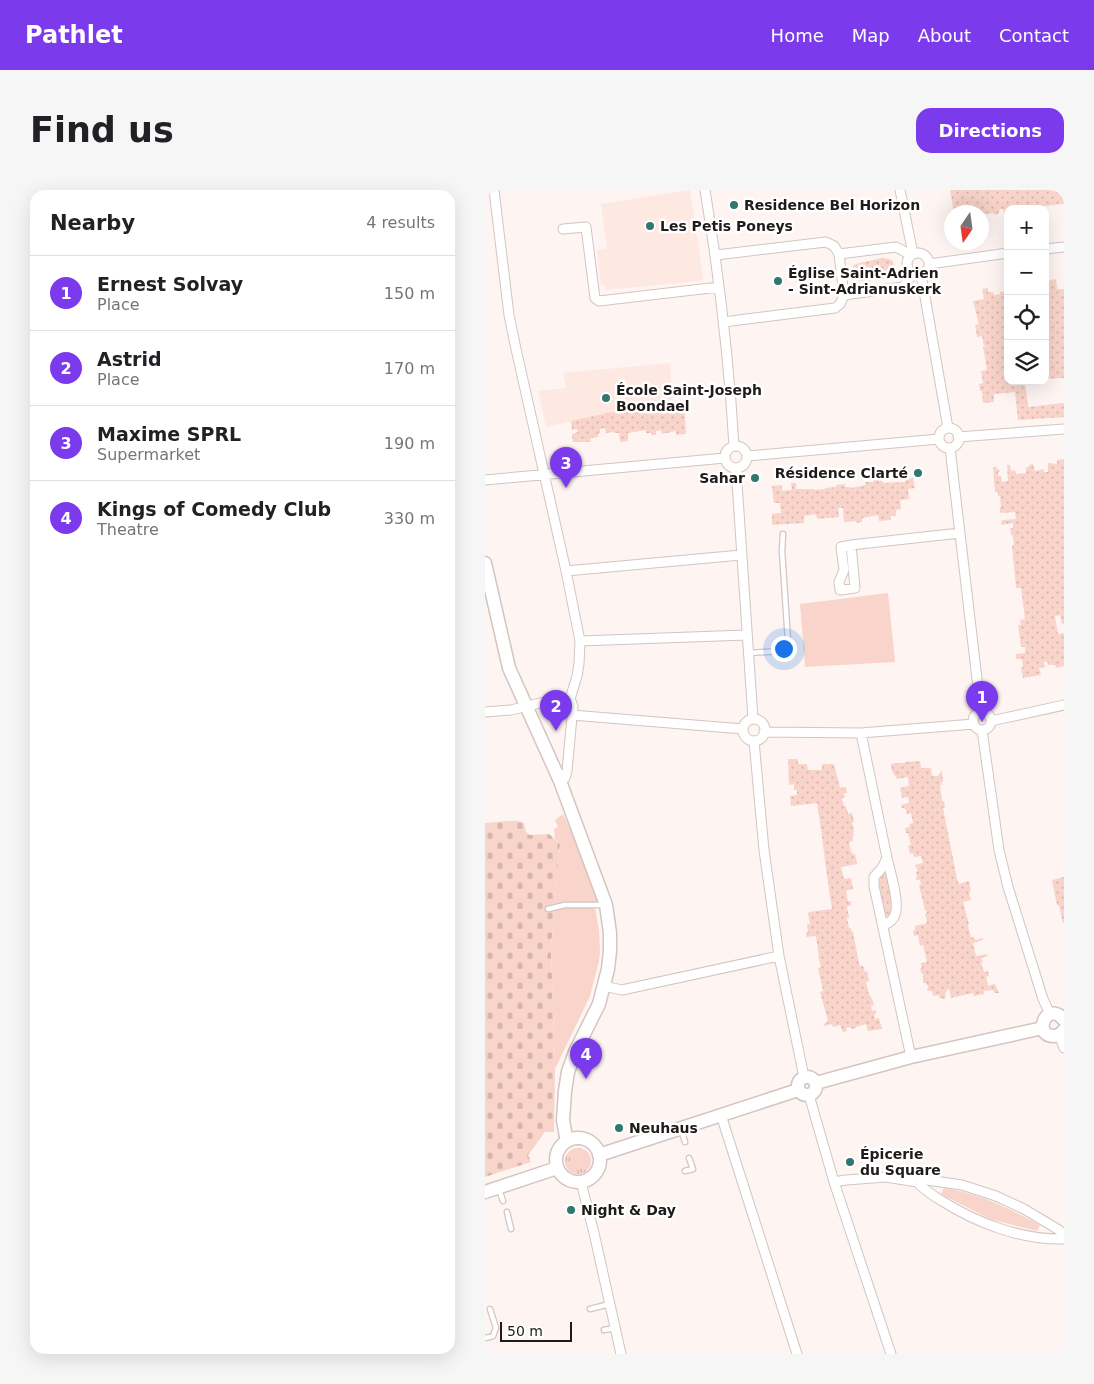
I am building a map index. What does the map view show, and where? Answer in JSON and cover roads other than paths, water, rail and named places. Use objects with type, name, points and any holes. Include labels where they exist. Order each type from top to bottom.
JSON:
[{"type":"street","points":[[494,190],[509,315],[580,641],[577,676],[570,699],[573,706],[567,771],[565,778],[560,781]]},
{"type":"street","points":[[705,190],[716,256],[734,446]]},
{"type":"street","points":[[900,190],[912,255]]},
{"type":"street","points":[[563,230],[586,227],[595,298],[599,301],[719,287]]},
{"type":"street","points":[[716,256],[826,242],[834,246],[839,254],[844,294],[840,304],[835,308],[723,322]]},
{"type":"street","points":[[1049,248],[1064,246]]},
{"type":"street","points":[[839,254],[896,247],[912,255]]},
{"type":"street","points":[[844,294],[903,287],[917,274],[927,270],[929,264],[924,254],[912,255],[907,260],[909,270],[917,274]]},
{"type":"street","points":[[929,264],[1004,254]]},
{"type":"street","points":[[917,274],[948,428]]},
{"type":"street","points":[[948,428],[955,430],[958,437],[957,443],[949,448],[941,444],[939,439],[942,431],[948,428]]},
{"type":"street","points":[[958,437],[1064,429]]},
{"type":"street","points":[[747,456],[939,439]]},
{"type":"street","points":[[734,446],[743,448],[747,456],[744,464],[736,468],[728,465],[725,458],[727,450],[734,446]]},
{"type":"street","points":[[949,448],[981,712]]},
{"type":"street","points":[[485,480],[725,458]]},
{"type":"street","points":[[736,468],[753,719]]},
{"type":"street","points":[[851,545],[855,588],[840,590],[839,582],[843,570],[841,547],[851,545],[960,533]]},
{"type":"street","points":[[566,571],[741,555]]},
{"type":"street","points":[[485,563],[509,668],[560,781],[606,905],[610,932],[610,951],[599,1004],[575,1052],[568,1072],[563,1120],[568,1140]]},
{"type":"street","points":[[580,641],[746,635]]},
{"type":"street","points":[[485,712],[511,710],[561,698],[570,699]]},
{"type":"street","points":[[991,721],[1064,705]]},
{"type":"street","points":[[981,712],[988,715],[991,721],[989,727],[983,730]]},
{"type":"street","points":[[974,724],[975,716],[981,712]]},
{"type":"street","points":[[572,715],[743,730]]},
{"type":"street","points":[[753,719],[761,722],[765,732],[760,739],[754,741],[746,737],[743,730],[745,724],[753,719]]},
{"type":"street","points":[[765,732],[861,733],[974,724],[983,730]]},
{"type":"street","points":[[983,730],[999,850],[1008,887],[1043,998],[1050,1014]]},
{"type":"street","points":[[861,733],[897,907],[892,921],[883,926]]},
{"type":"street","points":[[754,741],[764,850],[779,956],[810,1080]]},
{"type":"street","points":[[887,858],[882,868],[874,877],[874,886],[911,1058]]},
{"type":"street","points":[[604,986],[622,990],[779,956]]},
{"type":"street","points":[[1064,1020],[1059,1014],[1050,1014],[1045,1018],[1043,1028],[1049,1035],[1061,1032],[1064,1048]]},
{"type":"street","points":[[891,1354],[804,1092],[798,1082],[1043,1028]]},
{"type":"street","points":[[599,1155],[721,1115],[804,1092]]},
{"type":"street","points":[[721,1115],[797,1354]]},
{"type":"street","points":[[585,1139],[594,1145],[599,1155],[599,1165],[594,1174],[591,1178],[581,1182],[575,1182],[564,1177],[557,1168],[558,1151],[568,1140],[585,1139]]},
{"type":"street","points":[[485,1192],[557,1168]]},
{"type":"street","points":[[834,1182],[886,1177],[917,1182],[927,1180],[962,1185],[996,1196],[1024,1209],[1064,1235]]},
{"type":"street","points":[[581,1182],[621,1354]]},
{"type":"street","points":[[917,1182],[924,1190],[958,1211],[989,1225],[1035,1237],[1064,1239]]},
{"type":"street","points":[[936,1197],[943,1182]]},
{"type":"street","points":[[1035,1237],[1043,1222]]},
{"type":"lane","points":[[748,654],[781,651],[787,648],[789,641],[782,551],[783,534]]},
{"type":"lane","points":[[548,909],[565,905],[606,905]]},
{"type":"lane","points":[[681,1128],[685,1142]]},
{"type":"lane","points":[[685,1171],[693,1169],[689,1158]]},
{"type":"lane","points":[[499,1187],[503,1201]]},
{"type":"lane","points":[[507,1212],[511,1229]]},
{"type":"lane","points":[[590,1309],[609,1304]]},
{"type":"lane","points":[[485,1338],[493,1336],[496,1328],[490,1309]]},
{"type":"lane","points":[[604,1330],[615,1328]]},
{"type":"place","name":"Residence Bel Horizon","points":[[734,205]]},
{"type":"place","name":"Les Petis Poneys","points":[[650,226]]},
{"type":"place","name":"Église Saint-Adrien - Sint-Adrianuskerk","points":[[778,281]]},
{"type":"place","name":"École Saint-Joseph Boondael","points":[[606,398]]},
{"type":"place","name":"Résidence Clarté","points":[[918,473]]},
{"type":"place","name":"Sahar","points":[[755,478]]},
{"type":"place","name":"Maxime SPRL","points":[[566,488]]},
{"type":"place","name":"Ernest Solvay","points":[[982,722]]},
{"type":"place","name":"Astrid","points":[[556,731]]},
{"type":"place","name":"Kings of Comedy Club","points":[[586,1079]]},
{"type":"place","name":"Neuhaus","points":[[619,1128]]},
{"type":"place","name":"Épicerie du Square","points":[[850,1162]]},
{"type":"place","name":"Night & Day","points":[[571,1210]]}]
